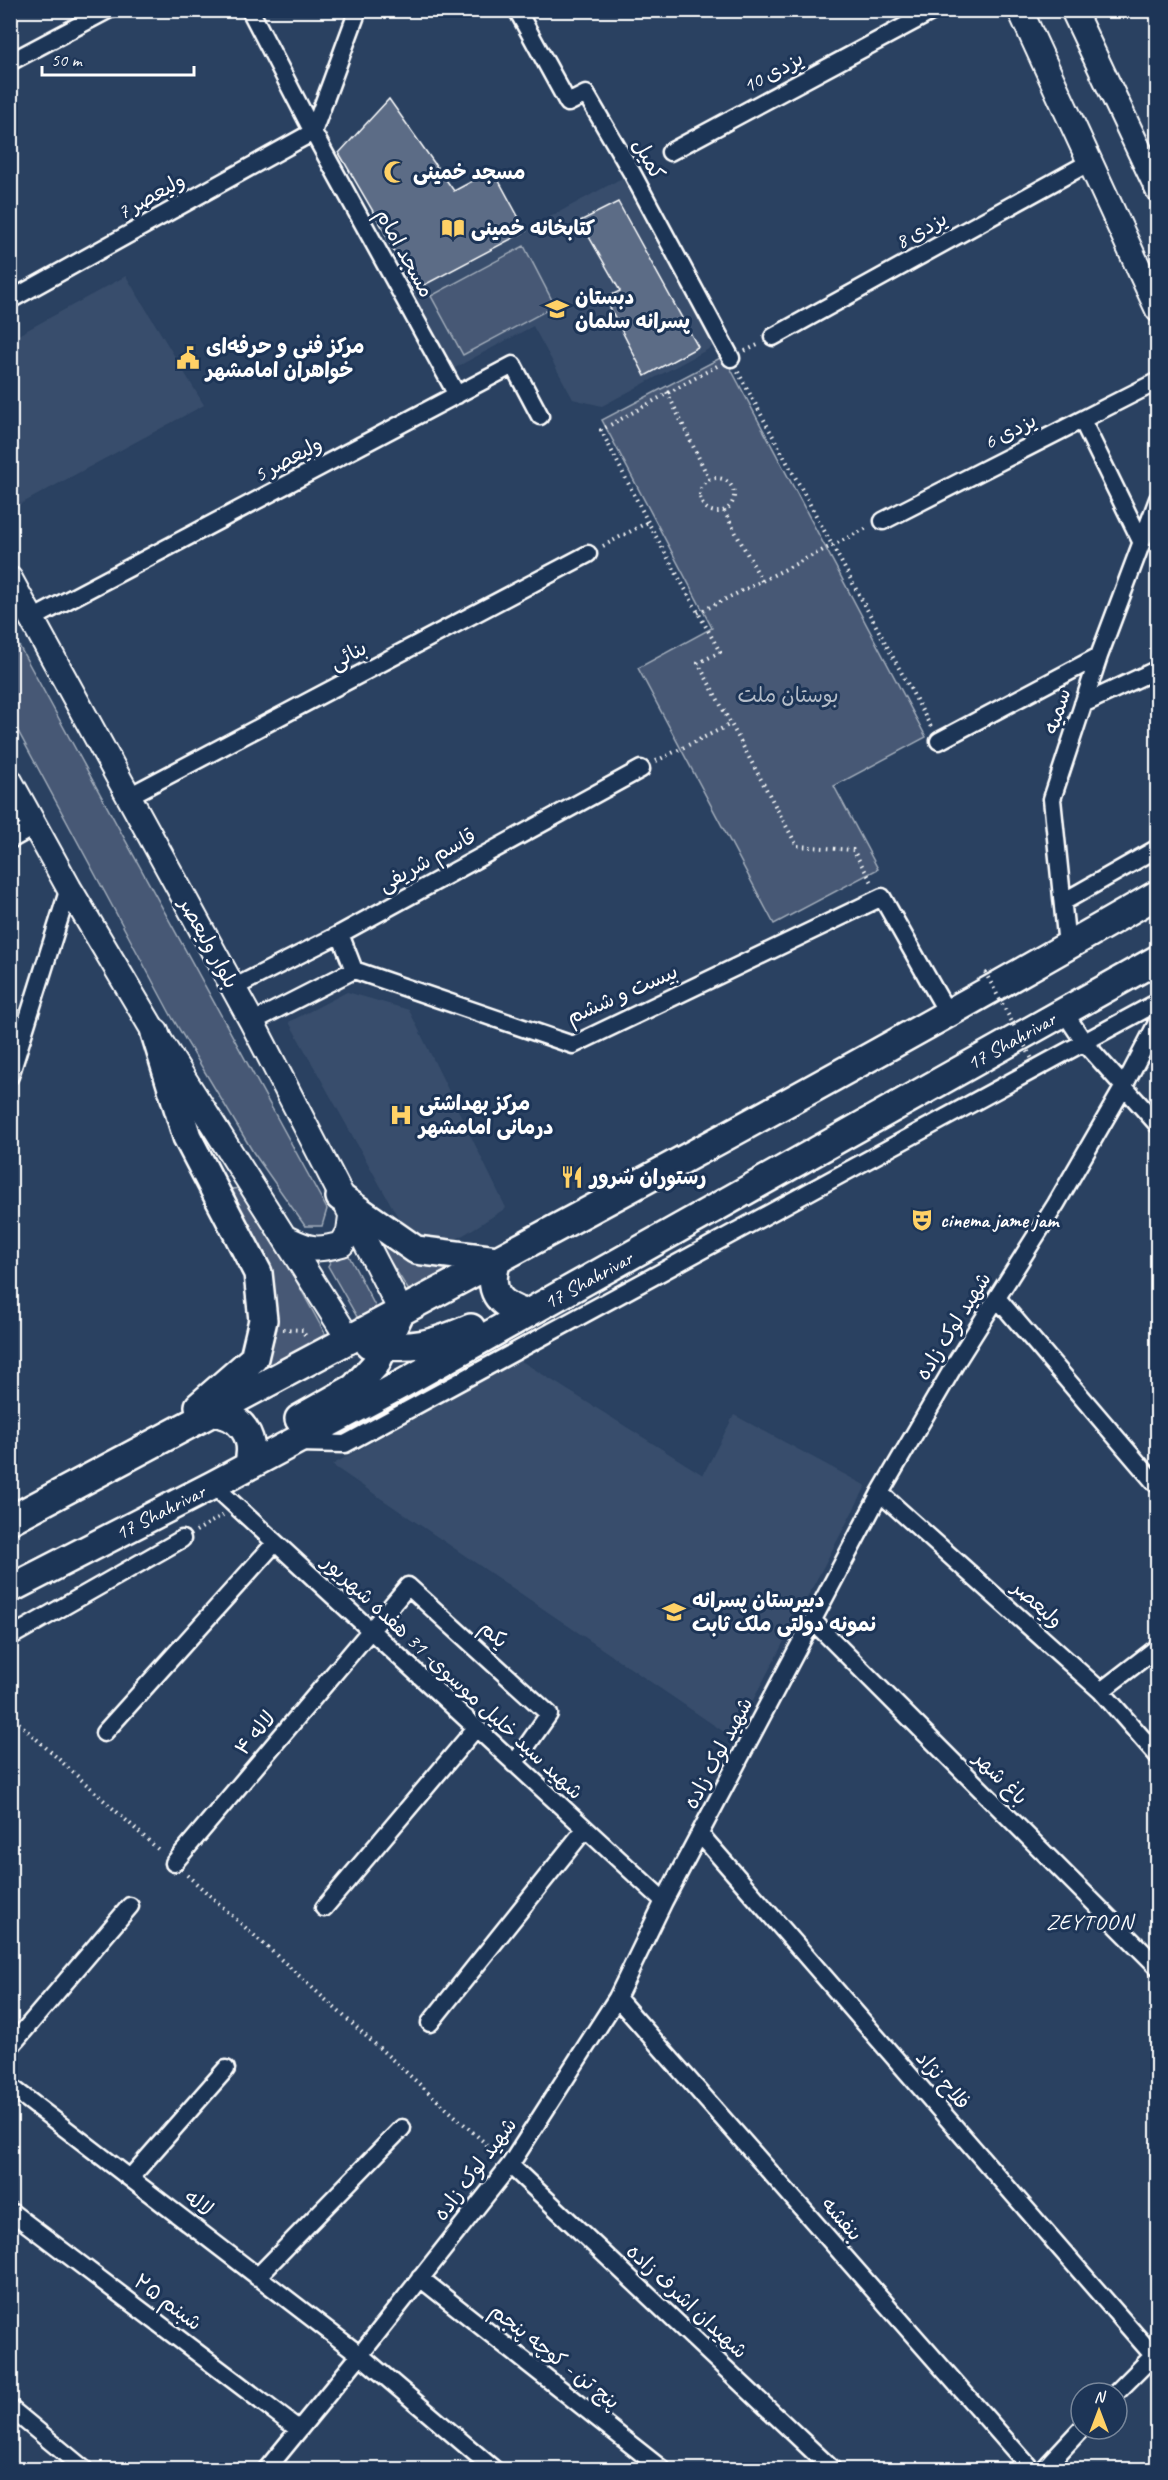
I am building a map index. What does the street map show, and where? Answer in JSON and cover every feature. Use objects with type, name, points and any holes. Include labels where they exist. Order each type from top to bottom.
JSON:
[{"type":"main road","points":[[1020,10],[1158,310]]},
{"type":"main road","points":[[1073,10],[1158,190]]},
{"type":"main road","name":"بلوار ولیعصر","points":[[10,579],[252,1022],[401,1311]]},
{"type":"main road","points":[[10,781],[69,888],[155,1032],[288,1239],[350,1341]]},
{"type":"main road","points":[[10,1520],[210,1412],[350,1341],[401,1311],[948,1014],[1158,894]]},
{"type":"main road","name":"17 Shahrivar","points":[[10,1589],[292,1443],[588,1280],[1158,959]]},
{"type":"main road","points":[[155,1032],[187,1137],[258,1273],[263,1320],[254,1358],[159,1441]]},
{"type":"main road","points":[[288,1239],[307,1248],[321,1250],[342,1244],[349,1232],[346,1206]]},
{"type":"main road","points":[[346,1206],[416,1250],[497,1260]]},
{"type":"main road","points":[[497,1260],[492,1273],[493,1288],[499,1300],[511,1309],[527,1314]]},
{"type":"main road","points":[[248,1466],[279,1430],[354,1388],[375,1365],[401,1311]]},
{"type":"main road","points":[[350,1341],[415,1347],[440,1342],[491,1319],[527,1314]]},
{"type":"main road","points":[[210,1412],[232,1417],[248,1433],[251,1455],[248,1466]]},
{"type":"street","points":[[10,62],[108,10]]},
{"type":"street","name":"مسجد امام","points":[[250,10],[457,395]]},
{"type":"street","points":[[314,132],[358,10]]},
{"type":"street","name":"کمیل","points":[[517,10],[568,103],[586,94],[731,358]]},
{"type":"street","name":"یزدی 10","points":[[670,152],[935,10]]},
{"type":"street","name":"ولیعصر 7","points":[[10,300],[314,132]]},
{"type":"street","name":"یزدی 8","points":[[773,337],[1090,162]]},
{"type":"street","name":"ولیعصر 5","points":[[32,619],[513,365],[540,416]]},
{"type":"street","name":"یزدی 6","points":[[883,521],[1158,381]]},
{"type":"street","points":[[1082,420],[1141,541]]},
{"type":"street","name":"سمیه","points":[[1067,946],[1052,799],[1099,656],[1158,499]]},
{"type":"street","name":"بنائی","points":[[129,796],[588,554]]},
{"type":"street","points":[[939,741],[1099,656]]},
{"type":"street","points":[[1083,704],[1158,669]]},
{"type":"street","name":"قاسم شریفی","points":[[233,988],[340,934],[641,769]]},
{"type":"street","points":[[10,840],[35,826]]},
{"type":"street","points":[[1063,902],[1158,848]]},
{"type":"street","points":[[10,1076],[69,888]]},
{"type":"street","points":[[882,897],[948,1014]]},
{"type":"street","name":"بیست و ششم","points":[[354,969],[573,1045],[882,897]]},
{"type":"street","points":[[252,1022],[354,969],[340,934]]},
{"type":"street","points":[[292,1443],[345,1444],[1158,1002]]},
{"type":"street","points":[[1064,1012],[1084,1042],[1158,1125]]},
{"type":"street","name":"شهید لوک زاده","points":[[266,2469],[360,2355],[510,2165],[618,1998],[664,1901],[880,1493],[1056,1204],[1123,1088],[1158,1021]]},
{"type":"street","points":[[588,1280],[603,1304]]},
{"type":"street","points":[[997,1298],[1155,1484]]},
{"type":"street","name":"شهید سید خلیل موسوی- 31 هفده شهریور","points":[[213,1485],[664,1901]]},
{"type":"street","name":"ولیعصر","points":[[880,1493],[1101,1691],[1158,1756]]},
{"type":"street","points":[[10,1637],[182,1539]]},
{"type":"street","points":[[104,1733],[275,1543]]},
{"type":"street","name":"یکم","points":[[370,1631],[408,1586],[549,1714],[514,1764]]},
{"type":"street","name":"باغ شهر","points":[[813,1621],[1158,1967]]},
{"type":"street","name":"لاله ۴","points":[[174,1863],[370,1631]]},
{"type":"street","points":[[1101,1691],[1158,1647]]},
{"type":"street","points":[[324,1908],[476,1728]]},
{"type":"street","points":[[430,2023],[585,1829]]},
{"type":"street","name":"فلاح نژاد","points":[[700,1834],[1155,2353]]},
{"type":"street","points":[[10,2047],[130,1906]]},
{"type":"street","name":"بنفشه","points":[[618,1998],[1032,2469]]},
{"type":"street","points":[[130,2178],[226,2070]]},
{"type":"street","name":"لاله","points":[[10,2086],[360,2355],[495,2469]]},
{"type":"street","points":[[257,2277],[402,2128]]},
{"type":"street","name":"شهیدان اشرف زاده","points":[[510,2165],[833,2469]]},
{"type":"street","name":"شبنم ۲۵","points":[[10,2211],[298,2428]]},
{"type":"street","name":"پنج تن - کوچه پنجم","points":[[420,2278],[663,2469]]},
{"type":"street","points":[[1128,2381],[1155,2353]]},
{"type":"street","points":[[10,2408],[85,2469]]},
{"type":"street","points":[[1042,2469],[1070,2441]]},
{"type":"path","points":[[773,337],[667,392],[601,430],[648,522],[720,652],[698,663],[797,846],[853,850],[882,897]]},
{"type":"path","points":[[731,358],[939,741]]},
{"type":"path","points":[[667,392],[710,480]]},
{"type":"path","points":[[720,478],[730,483],[734,493],[732,504],[724,511],[713,513],[704,507],[699,497],[702,487],[710,480],[720,478]]},
{"type":"path","points":[[724,511],[762,581]]},
{"type":"path","points":[[698,613],[883,521]]},
{"type":"path","points":[[588,554],[648,522]]},
{"type":"path","points":[[641,769],[731,724]]},
{"type":"path","points":[[985,972],[1032,1059]]},
{"type":"path","points":[[182,1539],[236,1507]]},
{"type":"path","points":[[10,1715],[510,2165]]},
{"type":"shaded area","name":"دبستان پسرانه سلمان","points":[[622,178],[714,346],[602,406],[573,399],[533,326],[451,370],[413,291]]},
{"type":"shaded area","points":[[126,276],[204,405],[15,507],[10,500],[11,339]]},
{"type":"shaded area","name":"مرکز بهداشتی درمانی امامشهر","points":[[347,992],[409,1010],[506,1208],[457,1239],[425,1239],[399,1219],[289,1022]]},
{"type":"shaded area","name":"دبیرستان پسرانه نمونه دولتی ملک ثابت","points":[[518,1359],[703,1475],[734,1415],[866,1486],[733,1738],[332,1465]]},
{"type":"green space","points":[[524,246],[555,306],[463,355],[431,296]]},
{"type":"green space","name":"بوستان ملت","points":[[724,356],[926,737],[834,786],[878,869],[774,924],[638,668],[712,628],[602,420]]},
{"type":"green space","points":[[11,631],[327,1209],[322,1226],[305,1226],[253,1152],[173,1019],[11,718]]},
{"type":"green space","points":[[242,1188],[247,1191],[328,1339],[230,1393],[266,1365],[277,1329],[273,1281],[232,1189]]},
{"type":"green space","points":[[367,1225],[473,1261],[411,1294]]},
{"type":"green space","points":[[348,1254],[375,1306],[372,1318],[360,1322],[328,1266],[334,1255]]},
{"type":"building","points":[[389,99],[454,191],[493,170],[526,231],[413,291],[381,225],[339,153]]},
{"type":"building","points":[[618,202],[698,347],[645,376],[605,298],[620,291],[580,221]]},
{"type":"place","name":"مسجد خمینی","points":[[395,172]]},
{"type":"place","name":"کتابخانه خمینی","points":[[453,228]]},
{"type":"place","name":"دبستان پسرانه سلمان","points":[[557,309]]},
{"type":"place","name":"مرکز فنی و حرفه‌ای خواهران امامشهر","points":[[188,358]]},
{"type":"place","name":"مرکز بهداشتی درمانی امامشهر","points":[[401,1115]]},
{"type":"place","name":"رستوران سُرور","points":[[572,1177]]},
{"type":"place","name":"cinema jame jam","points":[[922,1220]]},
{"type":"place","name":"دبیرستان پسرانه نمونه دولتی ملک ثابت","points":[[674,1612]]},
{"type":"district","name":"ZEYTOON","points":[[1090,1922]]}]
